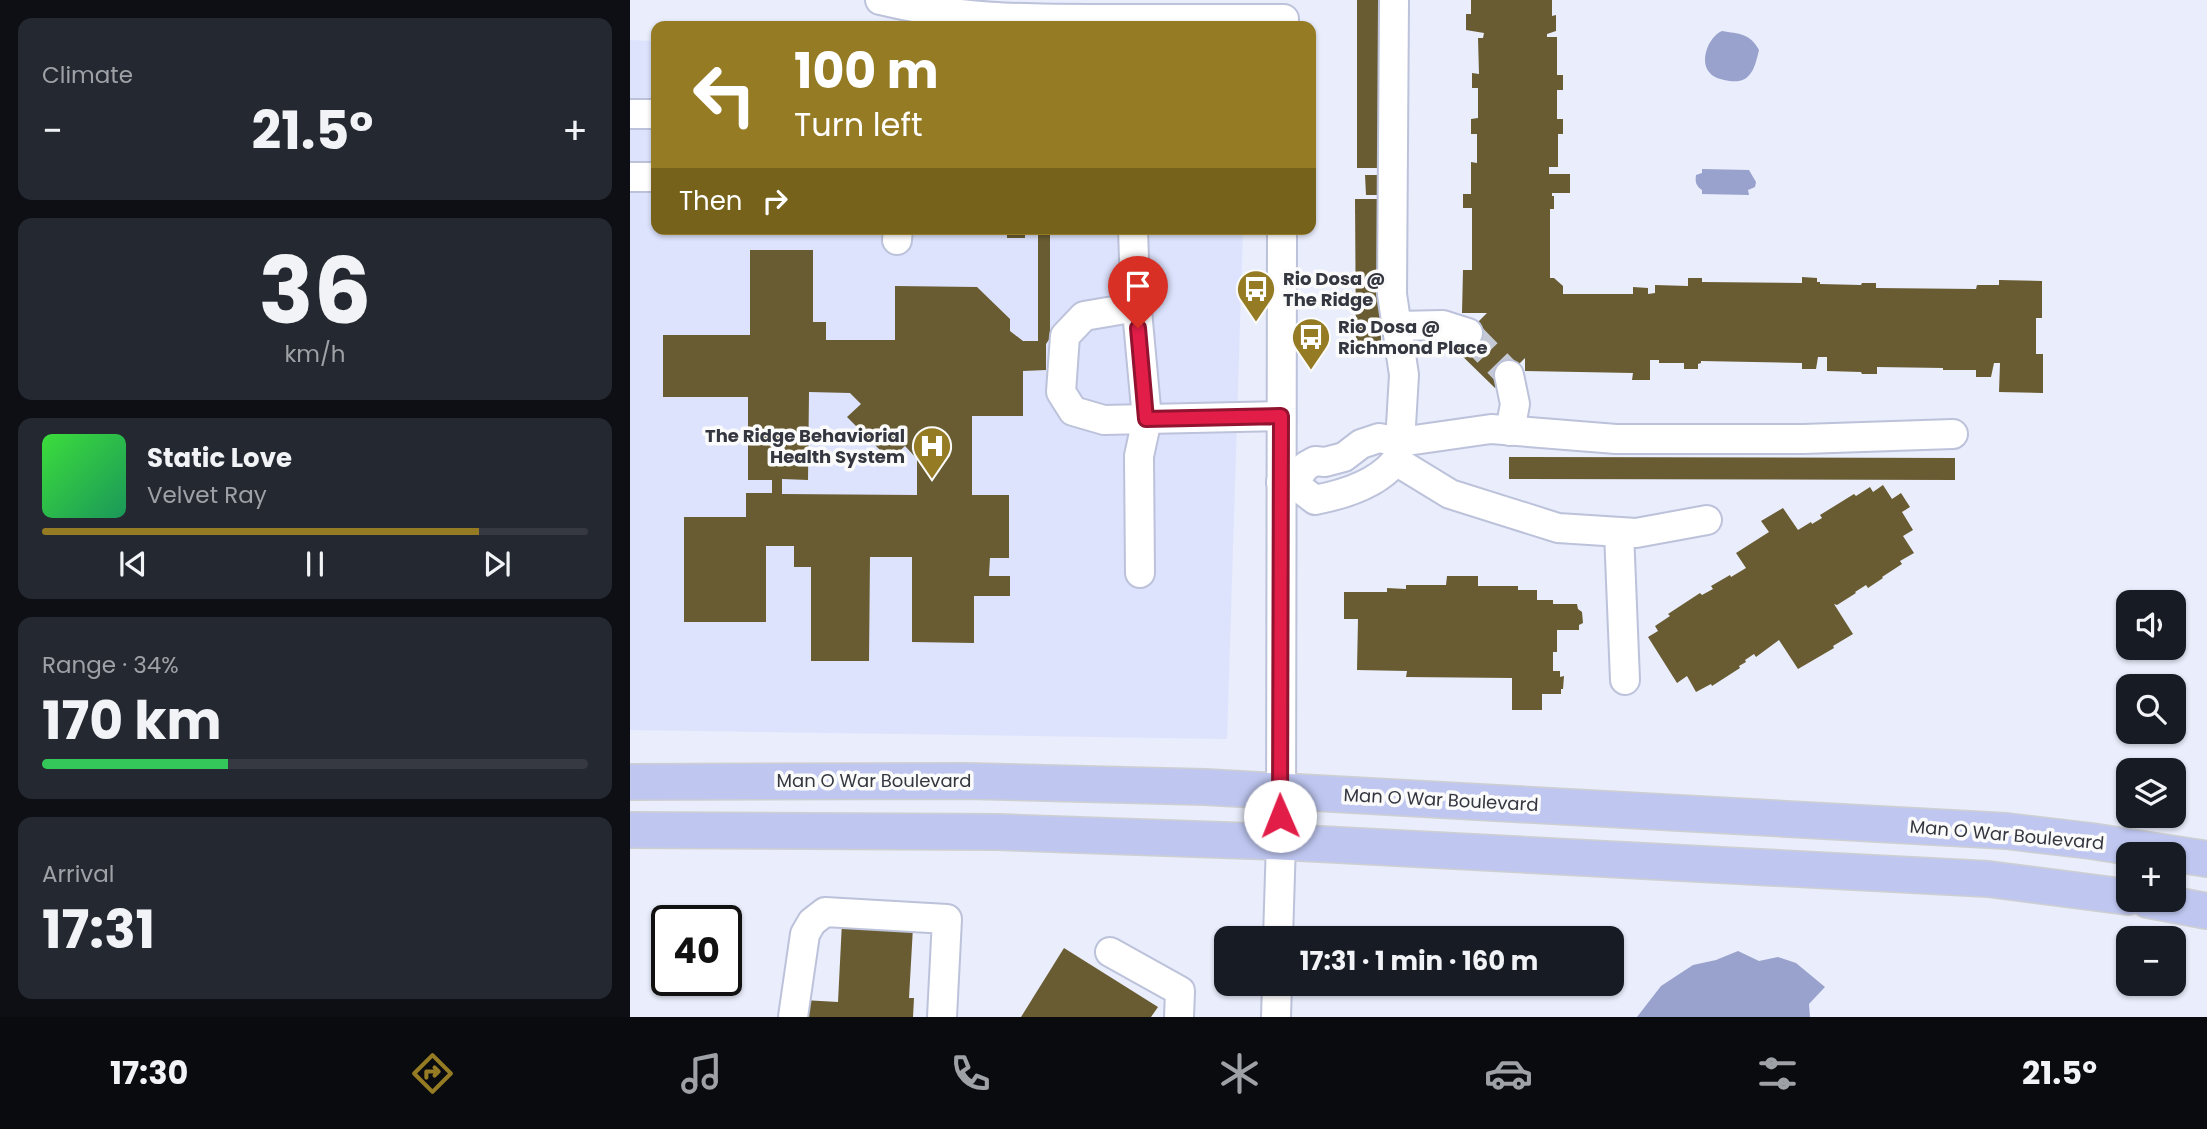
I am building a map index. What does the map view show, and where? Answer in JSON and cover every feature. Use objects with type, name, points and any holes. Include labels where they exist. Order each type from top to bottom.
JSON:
[{"type":"main road","name":"Man O War Boulevard","points":[[630,782],[965,780],[1205,787],[2006,831],[2207,859]]},
{"type":"main road","points":[[630,830],[997,832],[1281,842],[1988,879],[2116,895]]},
{"type":"main road","points":[[2186,907],[2207,911]]},
{"type":"street","points":[[880,0],[915,12],[1036,19],[1284,15]]},
{"type":"street","points":[[1287,482],[1315,500],[1340,495],[1379,476],[1398,452],[1404,375],[1392,294],[1394,0]]},
{"type":"street","points":[[630,114],[651,114]]},
{"type":"street","points":[[630,177],[651,177]]},
{"type":"street","points":[[1133,235],[1146,419],[1139,457],[1140,573]]},
{"type":"street","points":[[1278,926],[1287,482],[1281,416],[1282,235]]},
{"type":"street","points":[[1137,307],[1084,316],[1065,336],[1062,392],[1073,411],[1104,420],[1281,416]]},
{"type":"street","points":[[1396,326],[1443,325],[1468,332]]},
{"type":"street","points":[[1509,375],[1515,404],[1510,430]]},
{"type":"street","points":[[1398,452],[1491,429],[1616,439],[1803,439],[1953,434]]},
{"type":"street","points":[[1398,452],[1450,494],[1558,528],[1636,533],[1707,520]]},
{"type":"street","points":[[1619,532],[1625,680]]},
{"type":"street","points":[[793,1017],[804,934],[811,922],[825,912],[947,919],[942,1017]]},
{"type":"street","points":[[1110,952],[1180,991],[1179,1017]]},
{"type":"street","points":[[1276,1017],[1277,996]]},
{"type":"shaded area","name":"The Ridge Behaviorial Health System","points":[[630,40],[651,41],[651,235],[1243,235],[1227,739],[630,730]]},
{"type":"water","points":[[1722,31],[1748,37],[1759,50],[1753,70],[1745,79],[1722,80],[1713,76],[1707,68],[1705,56],[1709,44]]},
{"type":"water","points":[[1702,169],[1749,170],[1756,182],[1755,187],[1748,190],[1749,195],[1702,194],[1696,175],[1702,173]]},
{"type":"water","points":[[1738,951],[1759,961],[1778,957],[1796,963],[1825,987],[1809,1004],[1810,1017],[1637,1017],[1661,986],[1693,965]]},
{"type":"building","points":[[1357,0],[1382,0],[1382,168],[1357,168]]},
{"type":"building","points":[[1471,0],[1552,0],[1556,31],[1547,34],[1547,37],[1557,37],[1557,75],[1563,75],[1563,90],[1557,90],[1557,119],[1563,119],[1563,134],[1558,134],[1558,167],[1549,167],[1549,174],[1570,174],[1570,193],[1552,193],[1554,209],[1550,209],[1550,278],[1563,286],[1563,294],[1633,294],[1633,287],[1648,288],[1648,294],[1655,293],[1655,285],[1688,286],[1688,278],[1702,278],[1702,282],[1802,283],[1802,277],[1817,278],[1820,284],[1876,283],[1876,288],[1976,289],[1977,285],[1999,285],[1999,280],[2042,281],[2042,318],[2036,318],[2036,354],[2043,354],[2043,393],[1999,392],[2000,363],[1994,363],[1991,377],[1976,377],[1976,370],[1943,368],[1877,367],[1877,374],[1862,374],[1827,371],[1827,357],[1818,357],[1816,369],[1802,369],[1802,363],[1701,361],[1698,369],[1684,369],[1684,363],[1659,363],[1659,360],[1650,360],[1650,380],[1632,380],[1633,373],[1525,371],[1525,358],[1495,388],[1453,347],[1487,313],[1462,313],[1463,270],[1472,270],[1472,208],[1463,208],[1463,194],[1471,194],[1471,162],[1477,163],[1477,134],[1471,134],[1471,119],[1478,118],[1478,88],[1472,88],[1472,73],[1479,74],[1478,38],[1483,38],[1484,33],[1466,30],[1466,14],[1471,14]]},
{"type":"building","points":[[1365,175],[1377,175],[1377,195],[1366,195]]},
{"type":"building","points":[[1355,199],[1380,199],[1381,350],[1356,350]]},
{"type":"building","points":[[1007,235],[1025,235],[1025,238],[1007,238]]},
{"type":"building","points":[[1038,235],[1050,235],[1050,338],[1046,344],[1046,370],[1023,371],[1023,416],[972,416],[972,495],[1009,495],[1009,558],[990,558],[989,576],[1010,576],[1010,596],[974,596],[974,643],[912,642],[912,557],[870,557],[869,661],[811,661],[811,567],[794,567],[794,546],[766,546],[766,622],[684,622],[684,517],[746,517],[746,493],[772,493],[772,480],[748,480],[748,397],[663,397],[663,335],[750,335],[750,250],[813,250],[813,322],[826,322],[826,340],[895,340],[895,286],[977,287],[1010,319],[1010,331],[1023,341],[1038,341]],"holes":[[[809,392],[850,393],[861,404],[847,417],[890,460],[905,446],[917,459],[917,495],[782,494],[782,479],[808,480]]]},
{"type":"building","points":[[1509,457],[1955,458],[1955,480],[1509,479]]},
{"type":"building","points":[[1883,485],[1892,499],[1901,493],[1910,507],[1902,512],[1913,530],[1903,536],[1914,553],[1900,561],[1902,564],[1868,588],[1866,585],[1837,605],[1834,604],[1853,634],[1798,669],[1779,640],[1756,657],[1754,654],[1745,660],[1740,668],[1712,686],[1711,684],[1696,692],[1687,676],[1677,683],[1648,637],[1658,631],[1655,626],[1670,616],[1668,614],[1700,593],[1702,595],[1713,589],[1711,586],[1746,568],[1736,553],[1769,532],[1761,521],[1783,508],[1798,530],[1822,518],[1820,515],[1854,494],[1856,496],[1870,487],[1873,492]]},
{"type":"building","points":[[1447,576],[1478,576],[1478,586],[1518,586],[1518,590],[1537,590],[1537,600],[1553,600],[1553,604],[1577,604],[1582,612],[1583,623],[1579,625],[1579,630],[1557,630],[1557,652],[1553,652],[1553,671],[1560,671],[1560,677],[1564,676],[1563,689],[1561,694],[1542,694],[1542,710],[1512,710],[1512,678],[1406,677],[1407,671],[1357,670],[1358,619],[1344,619],[1344,592],[1387,592],[1387,588],[1406,589],[1406,585],[1446,585]]},
{"type":"building","points":[[842,922],[913,927],[909,998],[914,998],[913,1017],[802,1017],[803,1000],[838,1002]]},
{"type":"building","points":[[1064,948],[1158,1007],[1151,1017],[1021,1017]]},
{"type":"tunnel","points":[[1468,333],[1509,375]]},
{"type":"place","name":"Rio Dosa @ The Ridge","points":[[1256,323]]},
{"type":"place","name":"Rio Dosa @ Richmond Place","points":[[1311,371]]},
{"type":"place","name":"The Ridge Behaviorial Health System","points":[[932,480]]},
{"type":"route","points":[[1138,328],[1146,419],[1281,416],[1280,816]]}]
